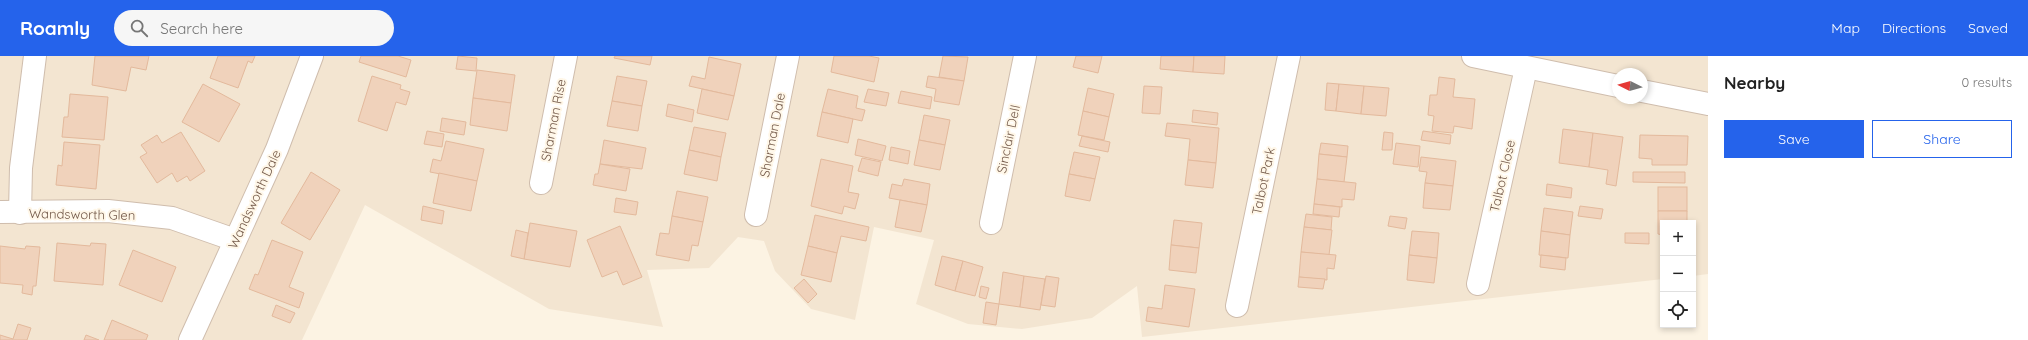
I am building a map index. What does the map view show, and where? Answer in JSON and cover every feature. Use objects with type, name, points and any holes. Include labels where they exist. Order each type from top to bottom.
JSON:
[{"type":"street","name":"Wandsworth Glen","points":[[35,56],[21,168],[10,213],[108,211],[172,218],[235,240]]},
{"type":"street","name":"Wandsworth Dale","points":[[190,340],[277,149],[312,56]]},
{"type":"street","name":"Sharman Rise","points":[[541,183],[566,56]]},
{"type":"street","name":"Sharman Dale","points":[[756,215],[788,56]]},
{"type":"street","name":"Sinclair Dell","points":[[991,223],[1025,56]]},
{"type":"street","name":"Talbot Park","points":[[1237,306],[1289,56]]},
{"type":"street","points":[[1473,56],[1612,85]]},
{"type":"street","name":"Talbot Close","points":[[1478,284],[1526,68]]},
{"type":"street","points":[[1648,92],[1708,104]]},
{"type":"shaded area","points":[[0,56],[1708,56],[1708,274],[1696,276],[1696,220],[1660,220],[1660,279],[1142,337],[1137,286],[1092,318],[1022,329],[968,324],[916,304],[934,240],[874,227],[855,320],[811,309],[775,271],[764,241],[738,237],[709,268],[647,270],[663,327],[549,309],[365,205],[302,340],[0,340]]},
{"type":"building","points":[[95,56],[149,56],[146,70],[131,67],[126,91],[92,85]]},
{"type":"building","points":[[218,56],[255,56],[252,63],[248,61],[238,88],[210,78]]},
{"type":"building","points":[[361,56],[398,56],[411,60],[406,77],[359,62]]},
{"type":"building","points":[[458,56],[477,58],[476,71],[456,69]]},
{"type":"building","points":[[615,56],[652,56],[650,65],[614,58]]},
{"type":"building","points":[[834,56],[869,56],[879,58],[874,82],[831,72]]},
{"type":"building","points":[[943,56],[968,57],[964,81],[939,77]]},
{"type":"building","points":[[1076,56],[1102,56],[1098,73],[1073,67]]},
{"type":"building","points":[[1161,56],[1194,56],[1193,72],[1160,69]]},
{"type":"building","points":[[1194,56],[1225,56],[1224,74],[1193,72]]},
{"type":"building","points":[[709,57],[741,64],[734,96],[689,86],[692,76],[705,79]]},
{"type":"building","points":[[477,70],[515,75],[511,103],[473,98]]},
{"type":"building","points":[[372,76],[401,85],[400,89],[410,92],[406,105],[396,102],[387,131],[358,121]]},
{"type":"building","points":[[617,76],[647,81],[642,106],[612,101]]},
{"type":"building","points":[[928,76],[964,81],[959,105],[934,101],[936,89],[926,87]]},
{"type":"building","points":[[1439,77],[1455,79],[1453,97],[1475,99],[1472,129],[1454,126],[1453,133],[1432,131],[1434,116],[1428,115],[1430,95],[1437,95]]},
{"type":"building","points":[[1327,83],[1339,84],[1336,111],[1325,110]]},
{"type":"building","points":[[203,84],[240,104],[219,142],[182,122]]},
{"type":"building","points":[[1339,84],[1364,86],[1361,114],[1336,111]]},
{"type":"building","points":[[1144,86],[1162,87],[1160,114],[1142,113]]},
{"type":"building","points":[[1364,86],[1389,88],[1386,116],[1361,114]]},
{"type":"building","points":[[1088,88],[1114,94],[1109,117],[1083,111]]},
{"type":"building","points":[[702,89],[734,96],[728,120],[697,113]]},
{"type":"building","points":[[828,89],[858,96],[856,108],[865,110],[862,121],[822,112]]},
{"type":"building","points":[[868,89],[889,93],[886,106],[864,102]]},
{"type":"building","points":[[901,91],[932,97],[930,109],[898,103]]},
{"type":"building","points":[[70,94],[108,97],[104,140],[62,137],[64,117],[68,117]]},
{"type":"building","points":[[473,98],[511,103],[507,131],[470,125]]},
{"type":"building","points":[[612,101],[642,106],[638,131],[607,126]]},
{"type":"building","points":[[668,104],[694,110],[692,122],[666,116]]},
{"type":"building","points":[[1193,110],[1218,113],[1217,125],[1192,122]]},
{"type":"building","points":[[1083,111],[1109,117],[1104,140],[1078,135]]},
{"type":"building","points":[[822,112],[853,119],[848,143],[817,136]]},
{"type":"building","points":[[924,115],[950,120],[945,145],[919,140]]},
{"type":"building","points":[[442,118],[466,122],[464,135],[440,131]]},
{"type":"building","points":[[1167,123],[1219,128],[1216,163],[1188,160],[1190,139],[1165,136]]},
{"type":"building","points":[[694,127],[726,133],[721,157],[689,150]]},
{"type":"building","points":[[1563,129],[1593,133],[1589,167],[1559,163]]},
{"type":"building","points":[[427,131],[444,134],[442,147],[424,144]]},
{"type":"building","points":[[1423,131],[1451,135],[1450,144],[1421,140]]},
{"type":"building","points":[[181,132],[205,171],[190,181],[187,176],[177,182],[172,173],[157,183],[140,157],[147,153],[141,145],[157,135],[162,143]]},
{"type":"building","points":[[1384,132],[1393,133],[1392,150],[1382,150]]},
{"type":"building","points":[[1593,133],[1623,137],[1616,186],[1606,184],[1608,170],[1589,167]]},
{"type":"building","points":[[1640,135],[1688,136],[1687,165],[1652,165],[1652,159],[1639,158]]},
{"type":"building","points":[[1082,136],[1110,142],[1108,152],[1079,146]]},
{"type":"building","points":[[858,139],[886,146],[882,161],[855,155]]},
{"type":"building","points":[[604,140],[646,148],[642,169],[600,164]]},
{"type":"building","points":[[919,140],[945,145],[940,170],[914,165]]},
{"type":"building","points":[[446,141],[484,149],[477,181],[430,172],[433,159],[441,161]]},
{"type":"building","points":[[64,142],[100,145],[96,189],[56,185],[58,165],[62,166]]},
{"type":"building","points":[[1321,143],[1348,146],[1347,157],[1319,154]]},
{"type":"building","points":[[1396,143],[1420,146],[1418,167],[1393,164]]},
{"type":"building","points":[[891,147],[910,151],[908,164],[889,160]]},
{"type":"building","points":[[689,150],[721,157],[717,181],[684,174]]},
{"type":"building","points":[[1074,152],[1100,157],[1095,179],[1069,174]]},
{"type":"building","points":[[1319,154],[1347,157],[1344,182],[1317,179]]},
{"type":"building","points":[[1421,157],[1456,161],[1453,186],[1425,183],[1427,172],[1419,171]]},
{"type":"building","points":[[862,158],[881,162],[878,176],[858,171]]},
{"type":"building","points":[[821,159],[853,166],[848,192],[859,194],[855,209],[844,206],[842,214],[811,206]]},
{"type":"building","points":[[1188,160],[1216,163],[1213,188],[1185,185]]},
{"type":"building","points":[[600,164],[630,169],[626,191],[593,185],[595,174],[598,174]]},
{"type":"building","points":[[311,172],[340,190],[310,240],[281,223]]},
{"type":"building","points":[[1633,172],[1685,172],[1685,183],[1633,182]]},
{"type":"building","points":[[439,173],[477,181],[471,211],[433,203]]},
{"type":"building","points":[[1069,174],[1095,179],[1090,201],[1065,196]]},
{"type":"building","points":[[904,179],[930,184],[927,205],[889,198],[892,184],[902,186]]},
{"type":"building","points":[[1317,179],[1356,183],[1354,200],[1342,199],[1342,207],[1314,204]]},
{"type":"building","points":[[1425,183],[1453,186],[1450,210],[1423,208]]},
{"type":"building","points":[[1547,184],[1572,188],[1571,198],[1546,195]]},
{"type":"building","points":[[1658,187],[1687,187],[1687,211],[1658,211]]},
{"type":"building","points":[[677,191],[708,197],[703,222],[672,216]]},
{"type":"building","points":[[616,198],[638,202],[636,215],[614,212]]},
{"type":"building","points":[[900,200],[927,205],[921,232],[895,227]]},
{"type":"building","points":[[1314,204],[1340,207],[1339,217],[1313,214]]},
{"type":"building","points":[[423,206],[444,211],[442,224],[421,220]]},
{"type":"building","points":[[1580,206],[1603,209],[1601,219],[1578,216]]},
{"type":"building","points":[[1544,208],[1573,212],[1570,235],[1541,231]]},
{"type":"building","points":[[1658,211],[1687,211],[1687,220],[1660,220],[1660,234],[1658,234]]},
{"type":"building","points":[[1306,214],[1332,217],[1331,230],[1304,227]]},
{"type":"building","points":[[815,215],[869,227],[866,241],[841,236],[837,253],[808,246]]},
{"type":"building","points":[[672,216],[703,222],[698,246],[692,245],[689,261],[656,255],[660,233],[669,234]]},
{"type":"building","points":[[1390,216],[1407,218],[1405,229],[1388,226]]},
{"type":"building","points":[[1174,220],[1202,223],[1199,248],[1171,245]]},
{"type":"building","points":[[530,223],[577,231],[570,267],[524,259]]},
{"type":"building","points":[[620,226],[642,277],[623,285],[617,271],[602,277],[587,240]]},
{"type":"building","points":[[1304,227],[1332,230],[1329,255],[1301,252]]},
{"type":"building","points":[[516,230],[528,233],[524,259],[511,256]]},
{"type":"building","points":[[1412,231],[1439,233],[1437,258],[1409,255]]},
{"type":"building","points":[[1541,231],[1570,235],[1568,258],[1539,255]]},
{"type":"building","points":[[1625,233],[1649,233],[1649,244],[1625,243]]},
{"type":"building","points":[[272,240],[303,252],[289,287],[304,293],[299,308],[249,289],[255,274],[258,275]]},
{"type":"building","points":[[57,243],[90,246],[91,243],[106,244],[103,285],[54,281]]},
{"type":"building","points":[[1171,245],[1199,248],[1196,273],[1169,270]]},
{"type":"building","points":[[0,246],[25,249],[26,246],[40,247],[36,286],[33,286],[32,295],[22,293],[23,285],[0,283]]},
{"type":"building","points":[[808,246],[837,253],[831,282],[801,275]]},
{"type":"building","points":[[133,250],[176,267],[162,302],[119,285]]},
{"type":"building","points":[[1301,252],[1336,255],[1334,269],[1327,268],[1327,280],[1299,277]]},
{"type":"building","points":[[1409,255],[1437,258],[1434,283],[1407,280]]},
{"type":"building","points":[[1541,255],[1566,258],[1565,270],[1540,267]]},
{"type":"building","points":[[942,256],[963,261],[955,291],[935,285]]},
{"type":"building","points":[[963,261],[983,267],[975,296],[955,291]]},
{"type":"building","points":[[1003,272],[1024,276],[1020,307],[999,304]]},
{"type":"building","points":[[1024,276],[1045,279],[1040,310],[1020,307]]},
{"type":"building","points":[[1046,276],[1059,278],[1055,307],[1041,305]]},
{"type":"building","points":[[1299,277],[1325,279],[1323,289],[1298,287]]},
{"type":"building","points":[[804,279],[817,294],[808,303],[794,288]]},
{"type":"building","points":[[1165,285],[1195,289],[1189,327],[1146,321],[1148,307],[1162,309]]},
{"type":"building","points":[[981,286],[989,288],[986,299],[979,297]]},
{"type":"building","points":[[986,302],[999,304],[996,325],[983,323]]},
{"type":"building","points":[[276,305],[295,313],[290,323],[272,316]]},
{"type":"building","points":[[112,320],[148,335],[146,340],[104,340]]},
{"type":"building","points":[[18,324],[31,328],[27,340],[0,340],[0,335],[13,339]]},
{"type":"building","points":[[86,335],[99,340],[84,340]]}]
